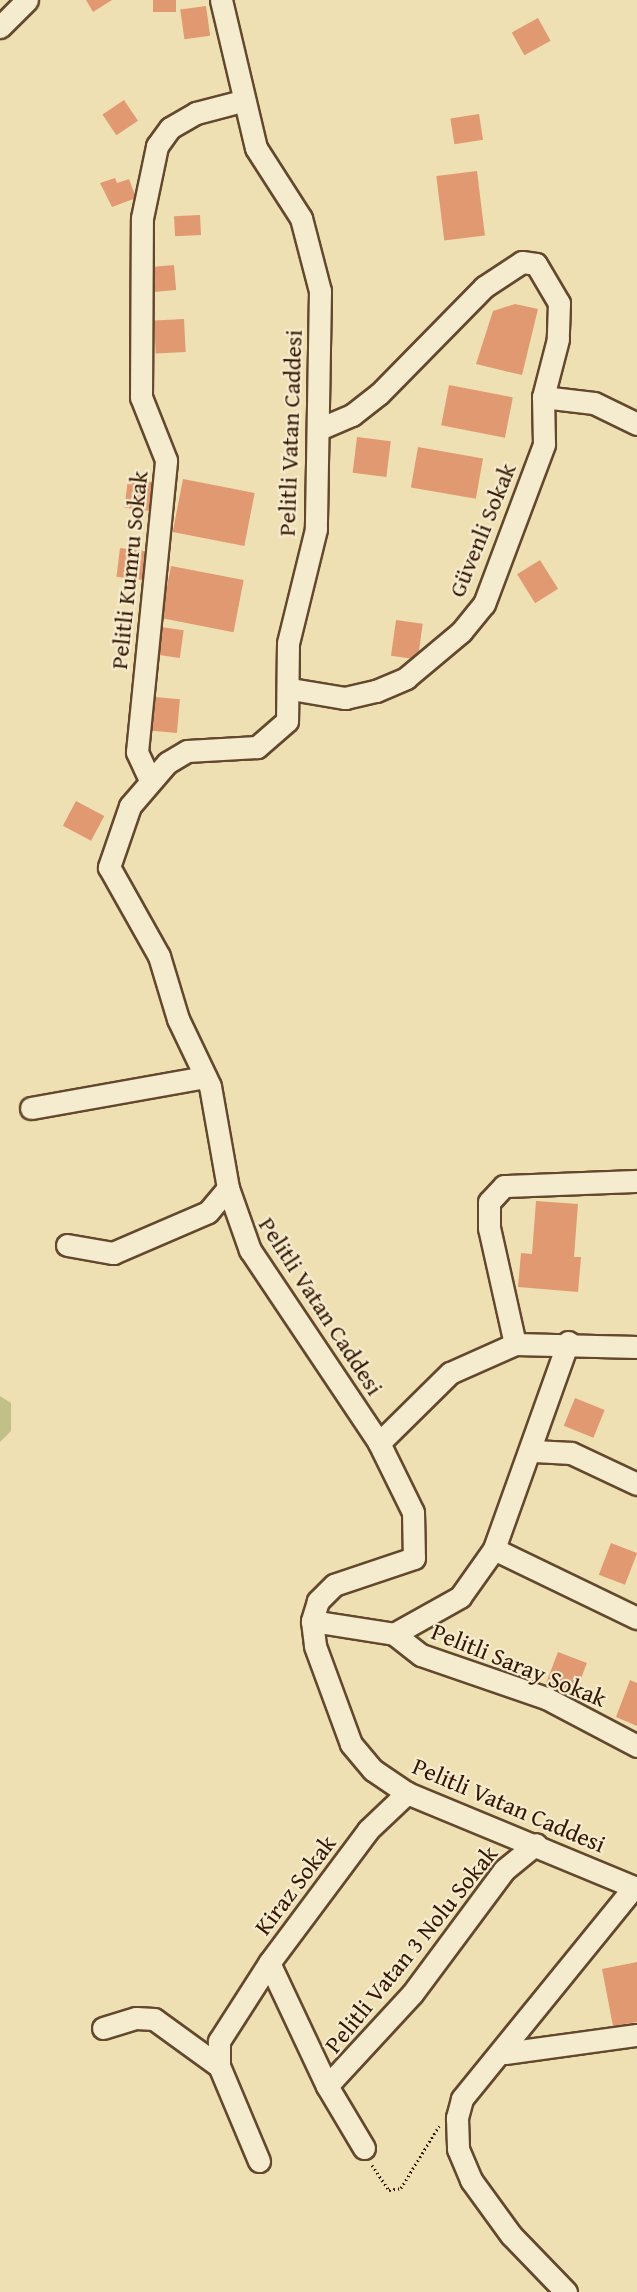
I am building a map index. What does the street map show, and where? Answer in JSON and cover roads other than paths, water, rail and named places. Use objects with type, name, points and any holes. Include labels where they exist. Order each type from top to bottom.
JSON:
[{"type":"street","points":[[0,27],[27,0]]},
{"type":"street","name":"Pelitli Vatan Caddesi","points":[[221,0],[242,101],[256,148],[301,218],[320,291],[316,529],[288,644],[291,689],[287,721],[257,747],[188,751],[150,780],[130,806],[109,867],[159,956],[176,1011],[219,1115],[228,1188],[250,1250],[379,1443],[413,1512],[414,1558],[334,1585],[318,1601],[312,1621],[315,1646],[351,1744],[373,1770],[407,1793],[636,1885],[505,2053],[462,2100],[458,2149],[471,2180],[511,2235],[566,2292]]},
{"type":"street","name":"Pelitli Kumru Sokak","points":[[150,780],[137,752],[146,634],[164,526],[166,460],[141,397],[142,218],[156,146],[170,128],[196,114],[242,101]]},
{"type":"street","name":"Güvenli Sokak","points":[[291,689],[345,698],[376,691],[406,678],[461,632],[484,604],[544,444],[543,398],[558,339],[559,303],[536,264],[522,262],[484,286],[379,394],[352,415],[319,429]]},
{"type":"street","points":[[543,398],[594,403],[637,424]]},
{"type":"street","points":[[31,1108],[205,1077]]},
{"type":"street","points":[[514,1344],[489,1228],[489,1202],[504,1186],[637,1181]]},
{"type":"street","points":[[67,1245],[113,1253],[208,1212],[228,1188]]},
{"type":"street","points":[[394,1634],[460,1597],[494,1549],[534,1451],[568,1342]]},
{"type":"street","points":[[379,1443],[450,1373],[514,1344],[568,1342],[637,1347]]},
{"type":"street","points":[[534,1451],[571,1453],[637,1484]]},
{"type":"street","points":[[494,1549],[637,1618]]},
{"type":"street","name":"Pelitli Saray Sokak","points":[[312,1621],[394,1634],[421,1655],[546,1698],[637,1746]]},
{"type":"street","name":"Kiraz Sokak","points":[[364,2148],[327,2086],[269,1963],[368,1830],[407,1793]]},
{"type":"street","name":"Pelitli Vatan 3 Nolu Sokak","points":[[327,2086],[412,1994],[504,1870],[536,1844]]},
{"type":"street","points":[[259,2161],[219,2066],[219,2041],[227,2023],[269,1963]]},
{"type":"street","points":[[103,2028],[136,2018],[154,2019],[219,2066]]},
{"type":"street","points":[[505,2053],[637,2035]]}]
